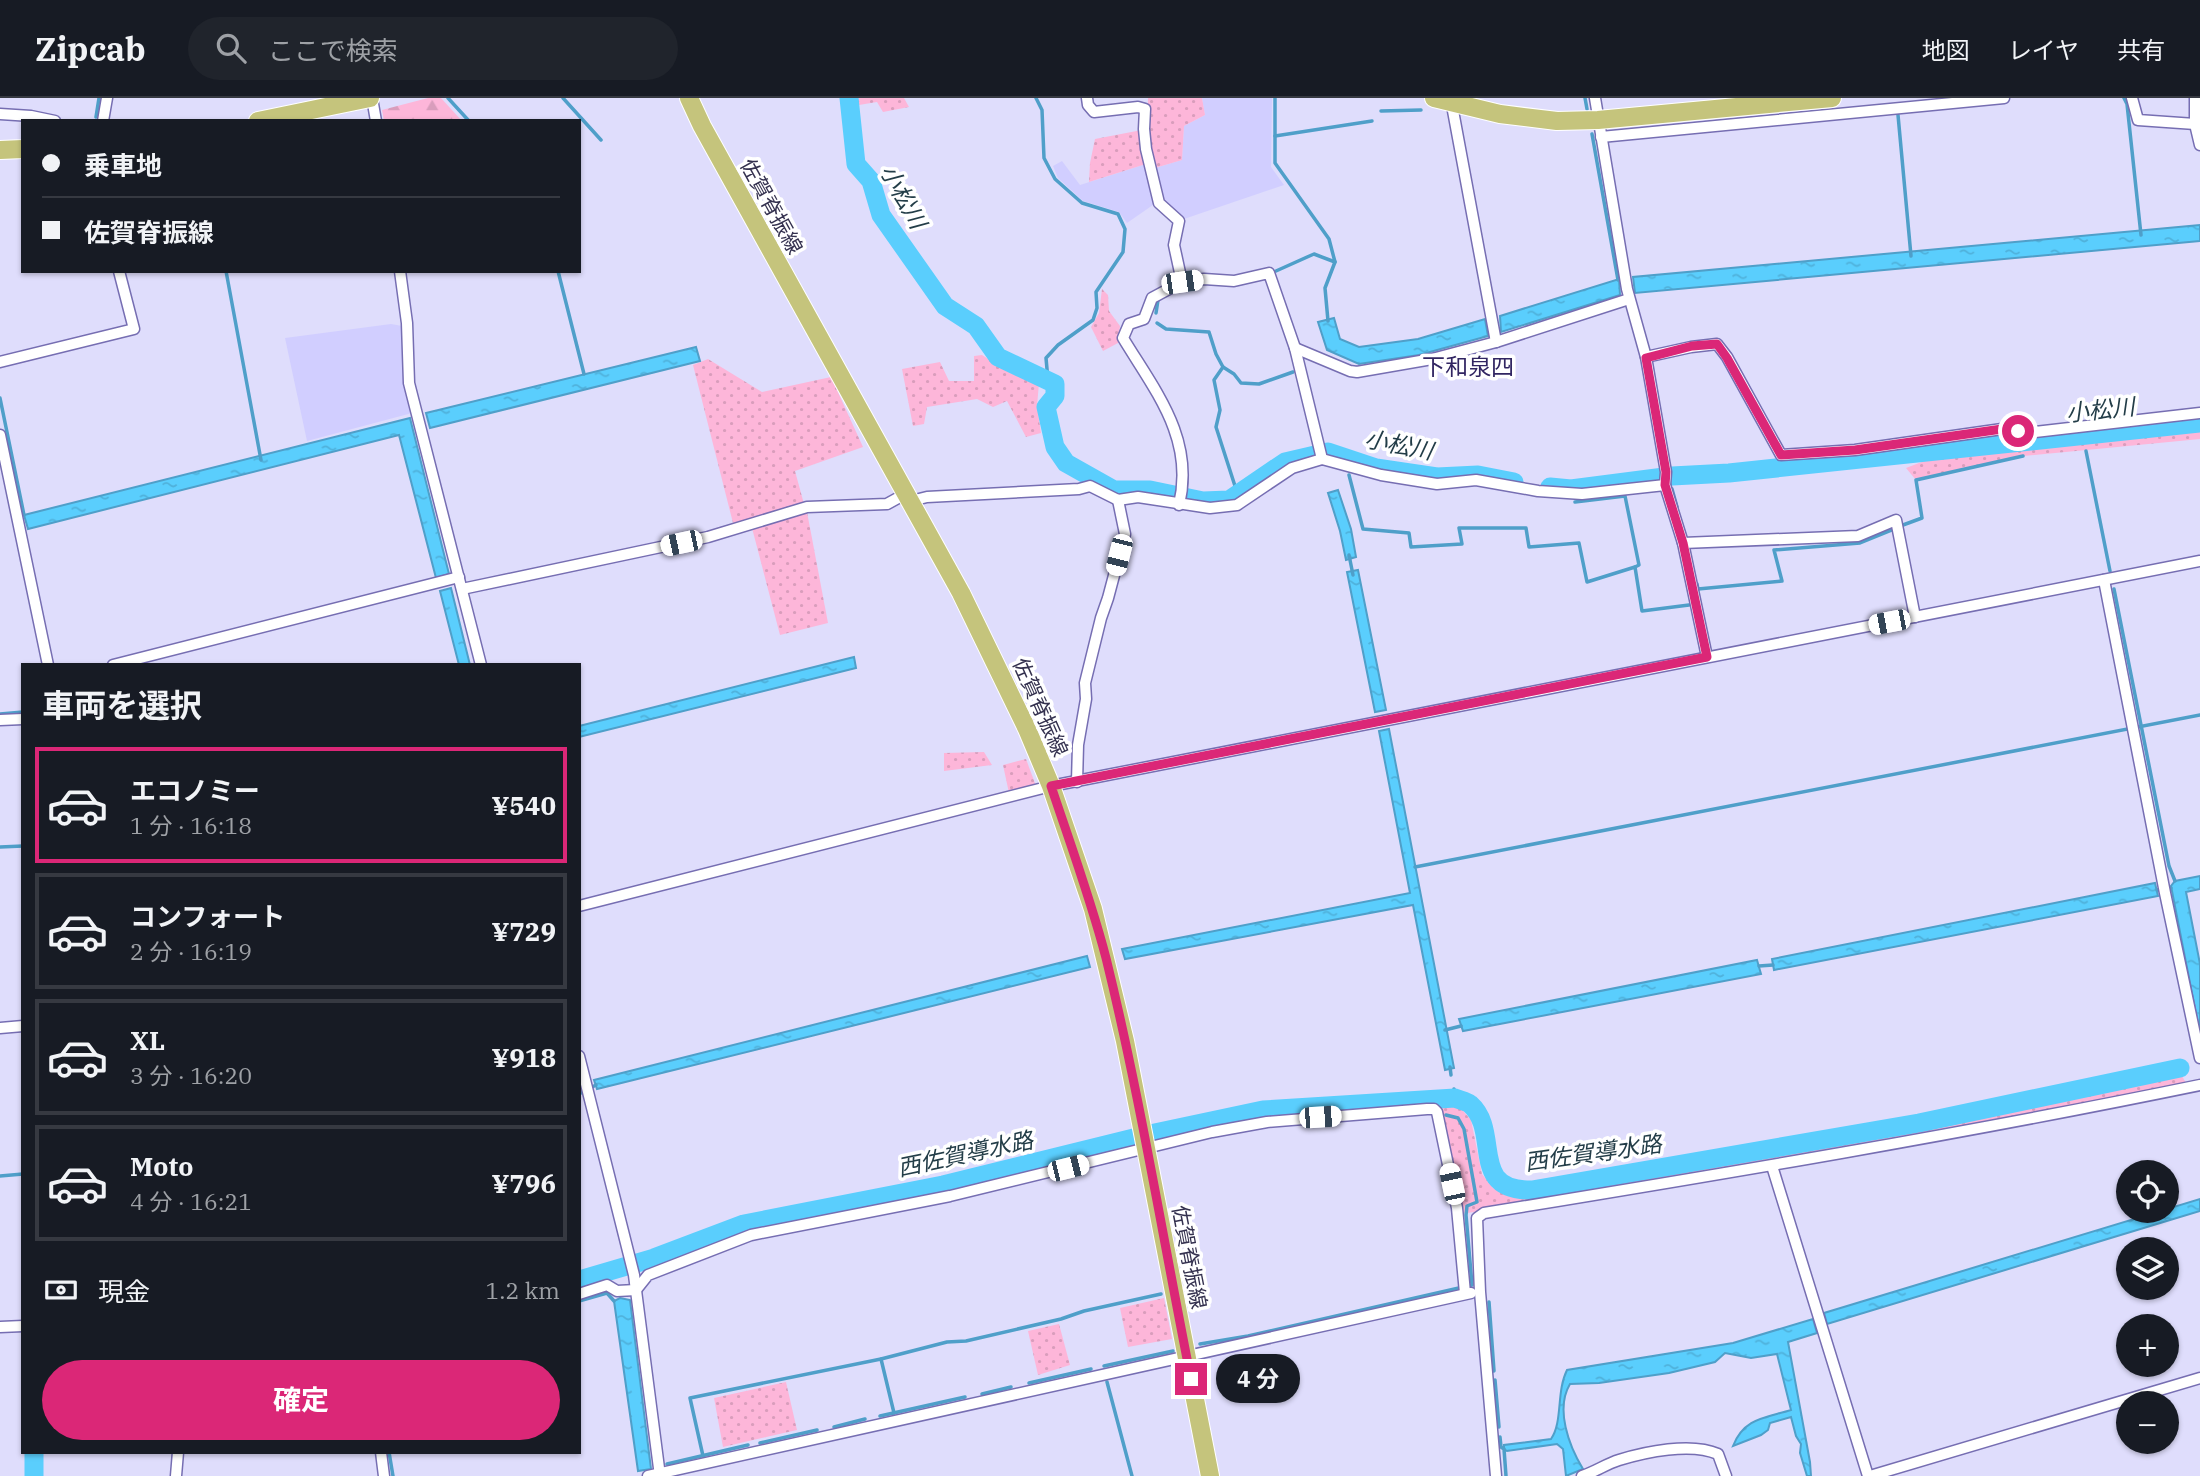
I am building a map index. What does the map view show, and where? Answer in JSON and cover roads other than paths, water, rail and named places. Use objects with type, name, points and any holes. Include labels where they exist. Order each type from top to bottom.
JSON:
[{"type":"main road","points":[[268,119],[371,98]]},
{"type":"main road","name":"佐賀脊振線","points":[[689,98],[715,150],[909,497],[992,655],[1051,786],[1093,909],[1125,1041],[1210,1476]]},
{"type":"main road","points":[[1434,98],[1452,100],[1500,114],[1599,128],[1832,98]]},
{"type":"main road","points":[[0,150],[21,149]]},
{"type":"street","points":[[103,119],[107,98]]},
{"type":"street","points":[[371,98],[376,119]]},
{"type":"street","points":[[1087,98],[1088,105],[1094,112],[1138,107],[1145,109],[1146,149],[1159,202],[1179,221],[1174,245],[1182,282]]},
{"type":"street","points":[[1595,98],[1627,290],[1646,358],[1666,472],[1665,485],[1683,543],[1707,657]]},
{"type":"street","points":[[1599,128],[2004,98]]},
{"type":"street","points":[[2132,98],[2138,120],[2195,124]]},
{"type":"street","points":[[2195,98],[2195,124],[2200,145]]},
{"type":"street","points":[[1452,100],[1494,331]]},
{"type":"street","points":[[0,114],[45,119]]},
{"type":"street","points":[[0,362],[134,329],[120,273]]},
{"type":"street","points":[[400,273],[407,323],[409,383],[448,580],[462,590],[480,663]]},
{"type":"street","points":[[1179,505],[1183,486],[1182,456],[1175,429],[1163,403],[1123,338],[1129,324],[1144,319],[1152,298],[1182,282],[1203,279],[1234,281],[1269,273],[1295,348],[1322,459]]},
{"type":"street","points":[[1295,348],[1357,372],[1432,359],[1494,331],[1627,290]]},
{"type":"street","points":[[1646,358],[1692,346],[1717,344],[1781,455],[1855,450],[2002,429],[2035,432],[2200,413]]},
{"type":"street","points":[[0,435],[48,663]]},
{"type":"street","points":[[462,590],[708,537],[807,507],[887,504],[909,497],[1079,489],[1090,486],[1118,500],[1138,497],[1210,508],[1237,505],[1292,468],[1322,459],[1381,475],[1437,484],[1475,480],[1538,491],[1582,494],[1665,485]]},
{"type":"street","points":[[1077,782],[1078,745],[1086,683],[1125,534],[1118,500]]},
{"type":"street","points":[[1683,543],[1858,536],[1896,520],[1915,617]]},
{"type":"street","points":[[581,905],[1051,786],[2200,561]]},
{"type":"street","points":[[121,663],[448,580]]},
{"type":"street","points":[[2104,580],[2164,889],[2200,1055]]},
{"type":"street","points":[[0,720],[21,719]]},
{"type":"street","points":[[0,1028],[21,1026]]},
{"type":"street","points":[[581,1064],[634,1275],[654,1475],[1186,1355],[1465,1288],[1480,1292]]},
{"type":"street","points":[[1496,1476],[1480,1292],[1477,1218],[1484,1213],[2025,1121],[2200,1085]]},
{"type":"street","points":[[581,1293],[607,1285],[617,1291],[636,1290],[648,1275],[751,1235],[950,1196],[1212,1132],[1267,1122],[1434,1109],[1437,1112],[1457,1208],[1465,1288]]},
{"type":"street","points":[[1772,1166],[1869,1476],[2200,1378]]},
{"type":"street","points":[[0,1327],[21,1326]]},
{"type":"street","points":[[1583,1476],[1616,1461],[1672,1449],[1711,1451],[1718,1454],[1726,1476]]},
{"type":"street","points":[[176,1476],[178,1454]]},
{"type":"street","points":[[381,1454],[384,1476]]},
{"type":"water","points":[[2200,225],[2200,241],[1635,293],[1633,277]]},
{"type":"water","points":[[1619,279],[1620,295],[1501,332],[1500,316]]},
{"type":"water","points":[[1334,318],[1340,339],[1359,347],[1418,339],[1485,319],[1488,336],[1419,355],[1359,364],[1327,350],[1318,322]]},
{"type":"water","points":[[696,347],[700,361],[430,428],[426,413]]},
{"type":"water","points":[[410,418],[449,574],[436,578],[399,435],[28,529],[24,515]]},
{"type":"water","points":[[1338,490],[1351,529],[1356,557],[1346,560],[1328,493]]},
{"type":"water","points":[[1358,570],[1386,710],[1375,712],[1347,572]]},
{"type":"water","points":[[451,588],[470,663],[458,663],[440,591]]},
{"type":"water","points":[[854,657],[856,668],[581,737],[581,725]]},
{"type":"water","points":[[1389,729],[1454,1068],[1445,1070],[1413,905],[1125,959],[1122,949],[1410,893],[1379,731]]},
{"type":"water","points":[[2200,876],[2200,889],[2186,892],[2200,964],[2200,1034],[2171,886],[2175,881]]},
{"type":"water","points":[[2155,883],[2158,896],[1774,970],[1772,959]]},
{"type":"water","points":[[1087,956],[1090,967],[597,1089],[594,1080]]},
{"type":"water","points":[[1757,960],[1761,974],[1463,1031],[1459,1019]]},
{"type":"water","points":[[2200,1199],[2200,1211],[2179,1217],[2179,1205]]},
{"type":"water","points":[[2121,1223],[2160,1223],[1827,1324],[1824,1313]]},
{"type":"water","points":[[620,1298],[630,1300],[651,1469],[638,1471],[614,1301]]},
{"type":"water","points":[[1813,1319],[1817,1333],[1788,1342],[1811,1476],[1807,1476],[1800,1453],[1801,1444],[1791,1417],[1770,1423],[1768,1430],[1761,1435],[1733,1446],[1749,1424],[1791,1410],[1777,1354],[1751,1358],[1725,1353],[1715,1362],[1669,1373],[1599,1383],[1570,1384],[1564,1416],[1569,1439],[1583,1469],[1566,1476],[1563,1449],[1557,1444],[1507,1451],[1504,1449],[1504,1445],[1551,1439],[1557,1424],[1567,1370],[1733,1343]]},
{"type":"waterway","points":[[96,117],[99,98]]},
{"type":"waterway","points":[[448,98],[467,119]]},
{"type":"waterway","points":[[563,98],[601,140]]},
{"type":"waterway","name":"小松川","points":[[849,98],[856,164],[871,181],[881,215],[945,306],[976,326],[998,357],[1055,384],[1055,396],[1046,407],[1055,447],[1066,463],[1114,490],[1150,490],[1203,501],[1229,500],[1285,462],[1328,452],[1376,468],[1437,477],[1478,475],[1514,482]]},
{"type":"waterway","points":[[1036,98],[1042,110],[1044,158],[1055,179],[1082,203],[1118,214],[1125,229],[1123,252],[1096,292],[1097,308],[1093,320],[1058,345],[1046,358],[1048,380]]},
{"type":"waterway","points":[[1275,98],[1275,163],[1329,239],[1335,262],[1325,288],[1328,321]]},
{"type":"waterway","points":[[1585,98],[1587,109]]},
{"type":"waterway","points":[[2124,98],[2127,104],[2141,235]]},
{"type":"waterway","points":[[1381,111],[1421,110]]},
{"type":"waterway","points":[[1898,115],[1911,256]]},
{"type":"waterway","points":[[1275,136],[1372,121]]},
{"type":"waterway","points":[[1592,134],[1618,280]]},
{"type":"waterway","points":[[1276,271],[1314,254],[1335,262]]},
{"type":"waterway","points":[[226,273],[261,460]]},
{"type":"waterway","points":[[559,273],[584,374]]},
{"type":"waterway","points":[[1156,313],[1158,300]]},
{"type":"waterway","points":[[1157,323],[1166,329],[1209,332],[1223,367],[1214,380],[1220,410],[1216,427],[1235,486],[1240,493]]},
{"type":"waterway","points":[[1223,367],[1241,383],[1259,384],[1293,372]]},
{"type":"waterway","points":[[0,398],[24,515]]},
{"type":"waterway","name":"小松川","points":[[1550,487],[1571,489],[1672,476],[1729,473],[2200,423]]},
{"type":"waterway","points":[[2086,451],[2110,571]]},
{"type":"waterway","points":[[1903,525],[1922,518],[1916,480],[2023,456]]},
{"type":"waterway","points":[[1349,475],[1363,529],[1409,533],[1411,547],[1462,544],[1459,528],[1526,528],[1529,547],[1579,543],[1587,582],[1635,567],[1642,611],[1689,605]]},
{"type":"waterway","points":[[1672,489],[1677,507]]},
{"type":"waterway","points":[[1575,502],[1625,496],[1639,565],[1635,567]]},
{"type":"waterway","points":[[1697,584],[1698,589],[1782,581],[1774,550],[1860,543],[1892,530]]},
{"type":"waterway","points":[[1349,555],[1353,575]]},
{"type":"waterway","points":[[2114,589],[2169,866],[2175,881]]},
{"type":"waterway","points":[[0,714],[21,712]]},
{"type":"waterway","points":[[1415,867],[2200,715]]},
{"type":"waterway","points":[[0,847],[21,846]]},
{"type":"waterway","points":[[2157,890],[2171,888]]},
{"type":"waterway","points":[[1759,966],[1773,965]]},
{"type":"waterway","points":[[1445,1030],[1461,1026]]},
{"type":"waterway","points":[[1450,1067],[1451,1075]]},
{"type":"waterway","name":"西佐賀導水路","points":[[581,1279],[654,1258],[744,1224],[943,1185],[1150,1134],[1263,1110],[1455,1098],[1470,1104],[1479,1116],[1492,1171],[1499,1181],[1512,1188],[1532,1190],[1919,1123],[2180,1068]]},
{"type":"waterway","points":[[581,1093],[596,1085]]},
{"type":"waterway","points":[[1454,1089],[1455,1098]]},
{"type":"waterway","points":[[1200,1344],[1248,1336],[1472,1285],[1466,1215],[1467,1206],[1477,1202],[1464,1129],[1458,1118],[1446,1115]]},
{"type":"waterway","points":[[0,1176],[21,1174]]},
{"type":"waterway","points":[[581,1300],[607,1293],[614,1301]]},
{"type":"waterway","points":[[703,1456],[690,1398],[881,1359],[947,1342],[966,1341],[1161,1294]]},
{"type":"waterway","points":[[1489,1302],[1494,1371]]},
{"type":"waterway","points":[[1104,1366],[1173,1351]]},
{"type":"waterway","points":[[881,1359],[894,1413]]},
{"type":"waterway","points":[[1029,1383],[1091,1369]]},
{"type":"waterway","points":[[1495,1380],[1499,1427]]},
{"type":"waterway","points":[[1107,1382],[1132,1476]]},
{"type":"waterway","points":[[982,1394],[1011,1387]]},
{"type":"waterway","points":[[880,1416],[965,1397]]},
{"type":"waterway","points":[[834,1427],[865,1419]]},
{"type":"waterway","points":[[760,1443],[817,1430]]},
{"type":"waterway","points":[[1500,1437],[1501,1447],[1504,1449],[1506,1476]]},
{"type":"waterway","points":[[667,1464],[748,1445]]},
{"type":"waterway","name":"西佐賀導水路","points":[[34,1454],[34,1476]]},
{"type":"waterway","points":[[389,1454],[393,1476]]},
{"type":"district","name":"下和泉四","points":[[1468,366]]}]
